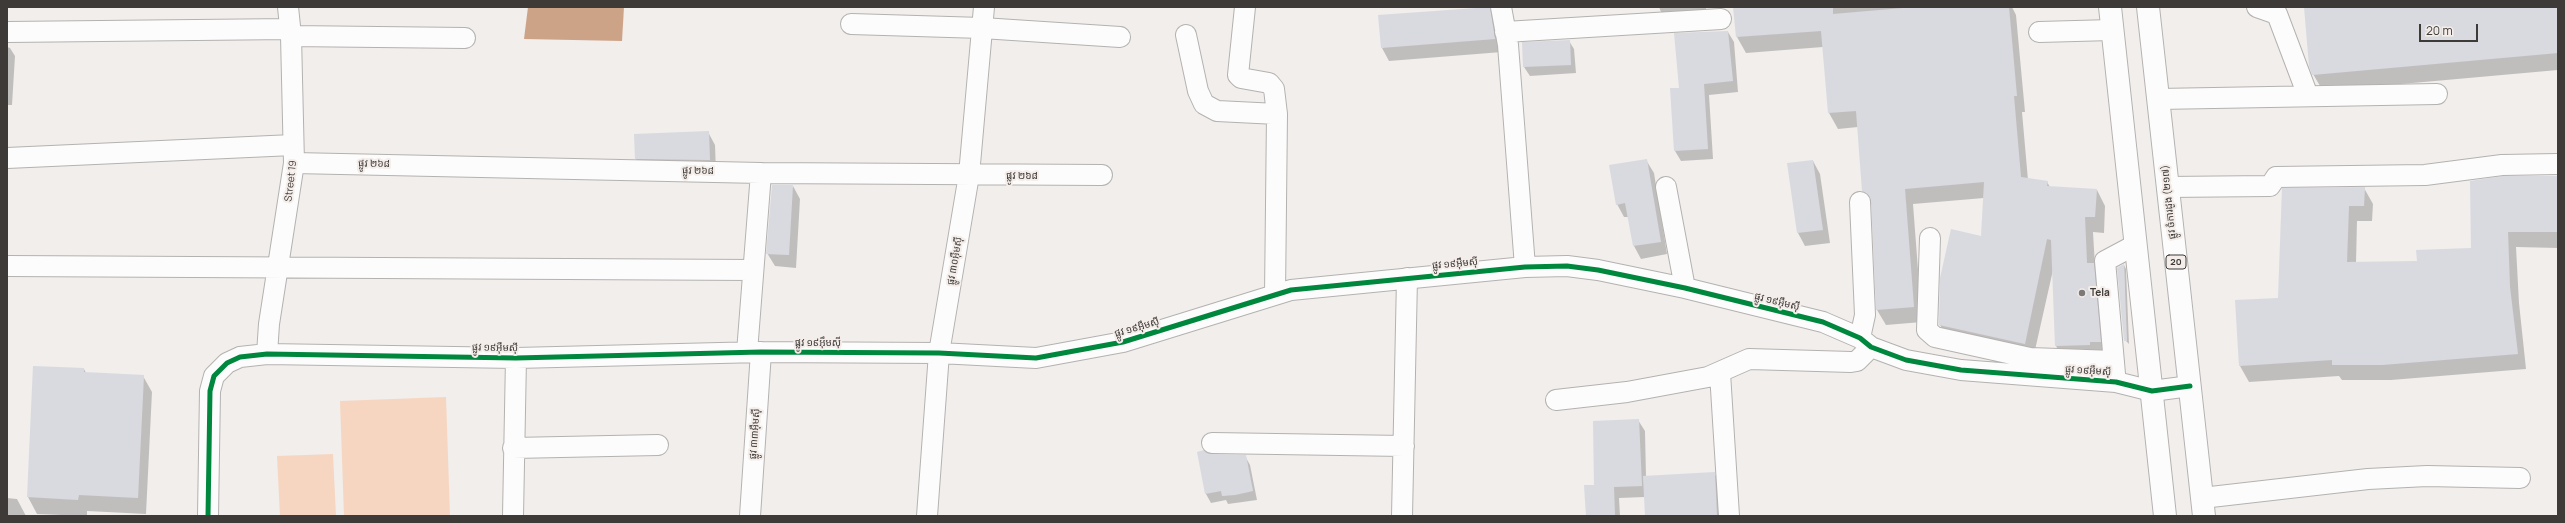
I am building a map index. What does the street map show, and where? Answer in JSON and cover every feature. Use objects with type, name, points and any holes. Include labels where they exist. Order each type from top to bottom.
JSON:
[{"type":"main road","points":[[2110,7],[2165,516]]},
{"type":"main road","name":"ផ្លូវ ចំការដូង (២១៧)","points":[[2148,7],[2203,507]]},
{"type":"street","name":"Street 19","points":[[267,354],[269,324],[279,267],[294,154],[291,32],[288,7]]},
{"type":"street","name":"ផ្លូវ ៣០អ៊ឹមស៊ី","points":[[926,516],[940,353],[969,175],[984,7]]},
{"type":"street","points":[[1245,7],[1238,75],[1241,78],[1272,85],[1276,114],[1275,295]]},
{"type":"street","points":[[1501,7],[1505,32],[1525,267]]},
{"type":"street","points":[[2257,7],[2277,14],[2308,96]]},
{"type":"street","points":[[1505,32],[1721,19]]},
{"type":"street","points":[[851,24],[982,28],[1120,37]]},
{"type":"street","points":[[2039,32],[2112,30]]},
{"type":"street","points":[[7,32],[291,32],[464,38]]},
{"type":"street","points":[[1186,35],[1198,91],[1204,104],[1217,111],[1276,114]]},
{"type":"street","points":[[2158,99],[2437,94]]},
{"type":"street","name":"ផ្លូវ ២៦៨","points":[[7,158],[294,154],[761,173],[1102,175]]},
{"type":"street","points":[[2168,187],[2270,186],[2276,176],[2425,175],[2502,165],[2558,164]]},
{"type":"street","name":"ផ្លូវ ៣៣អ៊ឹមស៊ី","points":[[750,516],[754,352],[753,270],[761,173]]},
{"type":"street","points":[[1666,188],[1685,288]]},
{"type":"street","points":[[1556,400],[1627,392],[1720,373],[1749,360],[1857,361],[1865,343],[1860,202]]},
{"type":"street","points":[[1930,238],[1927,330],[1935,337],[2030,358],[2114,361]]},
{"type":"street","points":[[2116,382],[2105,261],[2136,245]]},
{"type":"street","points":[[7,266],[753,270]]},
{"type":"street","name":"ផ្លូវ ១៩អ៊ឹមស៊ី","points":[[208,516],[210,391],[214,376],[227,363],[240,357],[267,354],[516,358],[754,352],[940,353],[1025,358],[1053,356],[1123,342],[1291,290],[1525,267],[1567,266],[1598,270],[1685,288],[1823,322],[1865,343],[1906,360],[1961,370],[2116,382],[2152,391],[2190,386]]},
{"type":"street","points":[[1402,516],[1407,278]]},
{"type":"street","points":[[513,516],[513,448],[516,358]]},
{"type":"street","points":[[1720,373],[1729,516]]},
{"type":"street","points":[[1212,443],[1404,446]]},
{"type":"street","points":[[513,448],[658,445]]},
{"type":"street","points":[[2203,507],[2368,479],[2427,476],[2520,478]]},
{"type":"shaded area","points":[[528,7],[624,7],[622,41],[524,39]]},
{"type":"shaded area","points":[[446,397],[450,516],[344,516],[340,401]]},
{"type":"shaded area","points":[[333,454],[336,516],[280,516],[277,456]]},
{"type":"building","points":[[1490,7],[1495,39],[1381,48],[1378,15]]},
{"type":"building","points":[[1733,7],[1833,7],[1833,14],[1915,7],[2009,7],[2017,96],[2014,96],[2021,177],[2048,181],[2047,186],[2097,189],[2095,217],[2085,217],[2087,263],[2094,263],[2101,342],[2090,342],[2090,345],[2055,346],[2051,240],[2047,239],[2025,344],[1939,325],[1940,278],[1951,229],[1981,236],[1984,182],[1905,189],[1914,307],[1876,310],[1871,201],[1869,196],[1862,191],[1856,111],[1828,113],[1821,31],[1736,37]]},
{"type":"building","points":[[2304,7],[2558,7],[2558,53],[2312,75],[2309,66]]},
{"type":"building","points":[[1728,31],[1733,81],[1704,84],[1708,149],[1674,151],[1670,88],[1679,88],[1674,33]]},
{"type":"building","points":[[1570,40],[1571,65],[1523,67],[1522,42]]},
{"type":"building","points":[[709,131],[710,160],[635,159],[634,134]]},
{"type":"building","points":[[1647,159],[1661,242],[1633,246],[1625,203],[1616,205],[1609,165]]},
{"type":"building","points":[[1813,160],[1823,230],[1797,233],[1787,163]]},
{"type":"building","points":[[2503,176],[2558,176],[2558,232],[2508,232],[2510,287],[2518,354],[2382,365],[2332,365],[2332,360],[2239,366],[2235,300],[2278,298],[2282,188],[2365,187],[2364,206],[2349,206],[2347,262],[2417,261],[2416,250],[2471,248],[2470,181]]},
{"type":"building","points":[[772,185],[793,185],[789,255],[766,254]]},
{"type":"building","points":[[2124,264],[2127,341],[2124,341],[2117,268]]},
{"type":"building","points":[[33,366],[84,368],[84,372],[144,375],[138,498],[79,495],[78,500],[27,497]]},
{"type":"building","points":[[1639,419],[1642,486],[1614,487],[1615,516],[1586,516],[1584,485],[1594,485],[1593,421]]},
{"type":"building","points":[[1204,450],[1212,454],[1246,455],[1253,491],[1222,496],[1221,491],[1205,494],[1197,452]]},
{"type":"building","points":[[1715,472],[1717,516],[1645,516],[1643,476]]},
{"type":"cycle path","points":[[208,516],[210,391],[214,376],[227,363],[240,357],[267,354],[516,358],[761,352],[939,353],[1036,358],[1123,342],[1291,290],[1525,267],[1567,266],[1598,270],[1685,288],[1823,322],[1860,338],[1871,347],[1906,360],[1961,370],[2116,382],[2152,391],[2190,386]]},
{"type":"place","name":"Tela","points":[[2082,293]]}]
